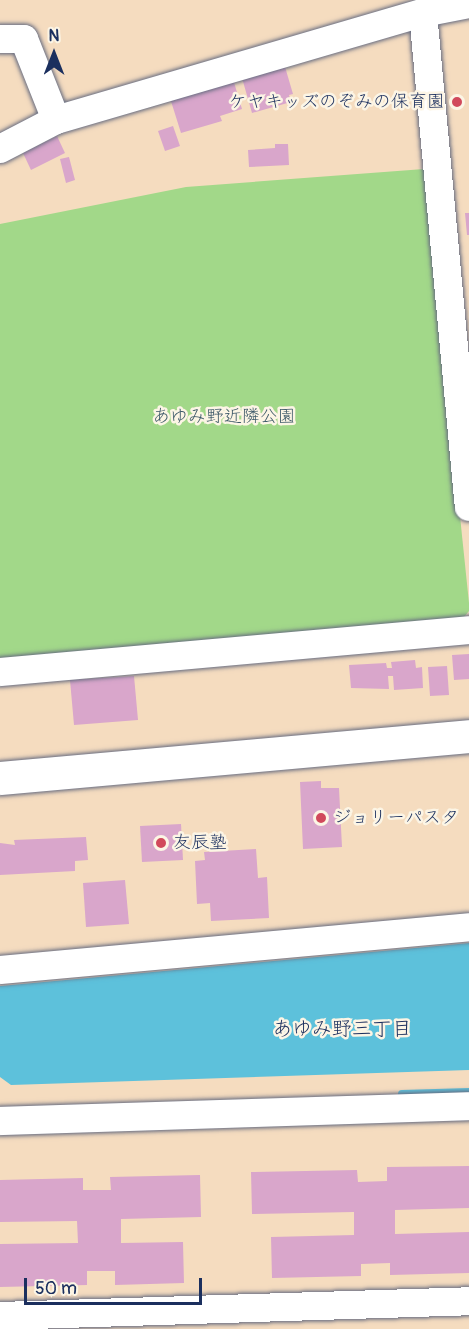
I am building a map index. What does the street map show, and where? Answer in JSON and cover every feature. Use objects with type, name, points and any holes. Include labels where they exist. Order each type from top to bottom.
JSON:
[{"type":"street","points":[[0,149],[56,120],[423,13],[469,4]]},
{"type":"street","points":[[423,13],[469,507]]},
{"type":"street","points":[[0,39],[24,39],[56,120]]},
{"type":"street","points":[[0,672],[469,630]]},
{"type":"street","points":[[0,778],[469,736]]},
{"type":"street","points":[[0,970],[469,927]]},
{"type":"street","points":[[0,1120],[469,1106]]},
{"type":"street","points":[[0,1316],[232,1319],[469,1301]]},
{"type":"green space","name":"あゆみ野近隣公園","points":[[424,169],[469,603],[469,611],[459,623],[0,662],[0,224],[186,187]]},
{"type":"water","points":[[469,943],[469,1070],[11,1085],[0,1077],[0,986]]},
{"type":"building","points":[[283,60],[293,94],[289,95],[291,102],[252,113],[242,78]]},
{"type":"building","points":[[233,79],[242,109],[220,116],[222,121],[181,133],[170,98]]},
{"type":"building","points":[[173,126],[180,146],[165,151],[158,131]]},
{"type":"building","points":[[57,136],[65,153],[31,170],[23,153]]},
{"type":"building","points":[[275,144],[288,144],[289,165],[249,167],[248,150],[275,148]]},
{"type":"building","points":[[69,157],[75,180],[66,183],[60,159]]},
{"type":"building","points":[[465,213],[469,213],[469,235],[467,235]]},
{"type":"building","points":[[469,654],[469,679],[454,680],[452,655]]},
{"type":"building","points":[[415,660],[416,668],[422,667],[423,688],[394,690],[393,676],[388,676],[389,689],[351,688],[349,665],[386,663],[387,668],[392,668],[391,662]]},
{"type":"building","points":[[447,666],[449,695],[430,696],[428,667]]},
{"type":"building","points":[[134,676],[138,720],[74,725],[70,680]]},
{"type":"building","name":"ジョリーパスタ","points":[[321,781],[321,788],[339,788],[342,847],[303,849],[300,782]]},
{"type":"building","name":"友辰塾","points":[[181,824],[183,860],[142,862],[140,826]]},
{"type":"building","points":[[86,837],[88,860],[75,861],[75,871],[0,875],[0,843],[15,845],[14,840]]},
{"type":"building","points":[[256,849],[258,878],[267,877],[269,918],[211,921],[210,903],[197,904],[195,861],[205,860],[204,852]]},
{"type":"building","points":[[125,880],[129,924],[86,927],[83,883]]},
{"type":"building","points":[[469,1166],[469,1208],[395,1210],[395,1234],[469,1232],[469,1273],[390,1275],[390,1263],[361,1264],[361,1276],[272,1278],[271,1237],[354,1235],[354,1212],[252,1214],[251,1172],[357,1170],[358,1182],[387,1181],[387,1167]]},
{"type":"building","points":[[200,1175],[201,1217],[121,1219],[121,1243],[183,1242],[184,1283],[115,1285],[115,1271],[87,1271],[87,1285],[0,1287],[0,1244],[78,1243],[77,1221],[0,1222],[0,1180],[83,1178],[83,1190],[111,1190],[110,1177]]},
{"type":"waterway","points":[[402,1094],[469,1092]]},
{"type":"place","name":"ケヤキッズのぞみの保育園","points":[[457,102]]},
{"type":"place","name":"ジョリーパスタ","points":[[321,818]]},
{"type":"place","name":"友辰塾","points":[[161,843]]},
{"type":"district","name":"あゆみ野三丁目","points":[[342,1028]]}]
